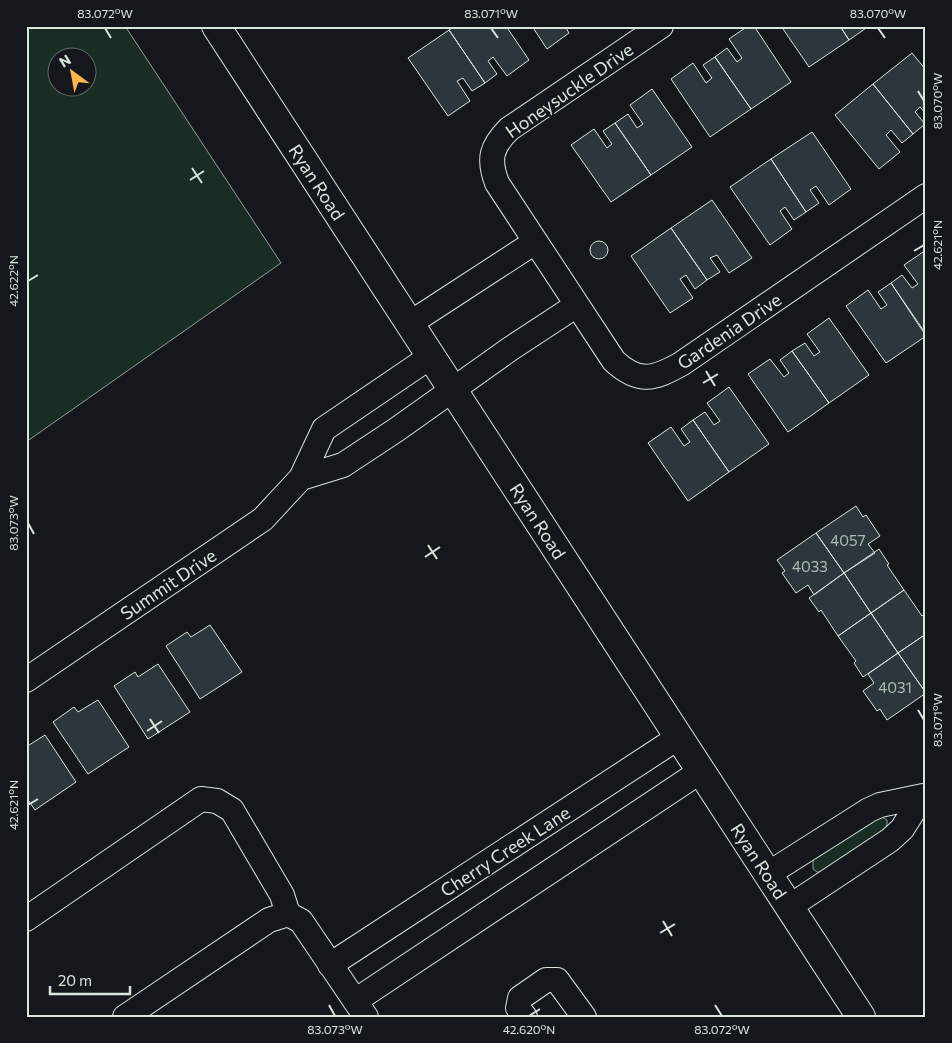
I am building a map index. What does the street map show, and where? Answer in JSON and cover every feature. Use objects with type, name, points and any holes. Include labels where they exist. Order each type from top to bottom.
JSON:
[{"type":"main road","name":"Ryan Road","points":[[216,26],[860,1017]]},
{"type":"street","name":"Honeysuckle Drive","points":[[556,273],[497,182],[491,168],[492,153],[498,140],[509,129],[661,26]]},
{"type":"street","name":"Gardenia Drive","points":[[556,273],[614,361],[632,375],[654,377],[681,364],[926,196]]},
{"type":"street","points":[[409,324],[535,242]]},
{"type":"street","points":[[301,478],[344,465],[577,305]]},
{"type":"street","name":"Summit Drive","points":[[26,680],[263,519],[301,478],[324,429],[430,357]]},
{"type":"street","name":"Cherry Creek Lane","points":[[330,965],[679,736]]},
{"type":"street","points":[[125,1017],[269,920],[288,914],[301,920],[360,1009],[701,771]]},
{"type":"street","points":[[768,874],[869,810],[880,805],[924,795]]},
{"type":"street","points":[[789,906],[890,840],[902,829],[924,795]]},
{"type":"street","points":[[26,919],[201,799],[217,801],[232,810],[282,895],[288,914]]},
{"type":"street","points":[[525,1017],[518,1008],[520,998],[546,980],[557,980],[584,1017]]},
{"type":"green space","points":[[26,26],[125,26],[281,263],[26,442]]},
{"type":"green space","points":[[882,817],[887,820],[885,830],[821,872],[813,869],[813,860],[877,818]]},
{"type":"building","points":[[455,26],[506,26],[529,60],[507,76],[493,57],[488,61],[497,74],[485,83],[449,30]]},
{"type":"building","points":[[532,26],[565,26],[569,33],[547,49]]},
{"type":"building","points":[[748,26],[754,26],[791,82],[751,109],[715,57],[727,48],[737,62],[742,58],[729,39]]},
{"type":"building","points":[[781,26],[840,26],[849,40],[809,67]]},
{"type":"building","points":[[840,26],[869,26],[849,40]]},
{"type":"building","points":[[449,30],[485,83],[472,91],[463,78],[457,81],[470,101],[448,116],[408,58]]},
{"type":"building","points":[[912,53],[926,70],[926,114],[920,107],[915,112],[925,124],[913,134],[873,84]]},
{"type":"building","points":[[715,57],[751,109],[710,137],[671,79],[693,63],[706,83],[712,78],[703,65]]},
{"type":"building","points":[[873,84],[913,134],[902,143],[891,130],[886,135],[900,152],[879,169],[835,115]]},
{"type":"building","points":[[652,89],[692,147],[651,175],[615,123],[628,114],[637,128],[643,124],[630,105]]},
{"type":"building","points":[[615,123],[651,175],[611,202],[571,145],[594,129],[607,148],[612,144],[603,131]]},
{"type":"building","points":[[812,132],[851,189],[829,205],[816,186],[810,190],[819,203],[806,212],[771,159]]},
{"type":"building","points":[[771,159],[806,212],[794,220],[785,207],[780,211],[792,229],[770,245],[730,187]]},
{"type":"building","points":[[712,200],[752,258],[729,273],[717,255],[710,258],[720,272],[707,280],[671,228]]},
{"type":"building","points":[[671,228],[707,280],[695,289],[686,275],[680,279],[693,298],[670,313],[631,256]]},
{"type":"building","points":[[599,241],[605,244],[608,250],[605,256],[599,259],[593,256],[590,250],[593,244]]},
{"type":"building","points":[[926,250],[926,334],[891,283],[902,275],[912,288],[918,284],[904,265]]},
{"type":"building","points":[[891,283],[926,336],[886,363],[846,306],[868,290],[881,309],[887,305],[878,292]]},
{"type":"building","points":[[829,318],[869,375],[829,403],[792,351],[805,343],[814,356],[820,352],[807,334]]},
{"type":"building","points":[[792,351],[829,403],[788,432],[748,374],[770,359],[784,377],[789,373],[780,360]]},
{"type":"building","points":[[729,387],[769,444],[729,472],[693,420],[705,412],[714,425],[720,421],[707,403]]},
{"type":"building","points":[[693,420],[729,472],[688,501],[648,443],[671,427],[684,446],[690,442],[681,429]]},
{"type":"building","points":[[856,506],[863,517],[866,515],[880,536],[868,544],[875,553],[844,573],[816,533]]},
{"type":"building","points":[[816,533],[844,573],[814,595],[808,585],[796,593],[782,573],[785,571],[777,560]]},
{"type":"building","points":[[879,549],[904,590],[871,613],[844,573]]},
{"type":"building","points":[[844,573],[871,613],[838,636],[821,610],[819,612],[809,598]]},
{"type":"building","points":[[904,590],[922,616],[924,614],[926,618],[926,634],[898,653],[871,613]]},
{"type":"building","points":[[871,613],[898,653],[863,677],[854,663],[856,661],[838,636]]},
{"type":"building","points":[[210,625],[242,672],[200,699],[166,646],[187,632],[191,637]]},
{"type":"building","points":[[926,634],[926,693],[898,653]]},
{"type":"building","points":[[898,653],[926,693],[887,720],[880,709],[877,711],[863,691],[874,683],[868,674]]},
{"type":"building","points":[[158,664],[190,712],[148,739],[114,686],[135,672],[138,677]]},
{"type":"building","points":[[98,700],[129,747],[88,774],[53,722],[74,707],[78,712]]},
{"type":"building","points":[[45,735],[76,782],[35,810],[26,797],[26,747]]}]
